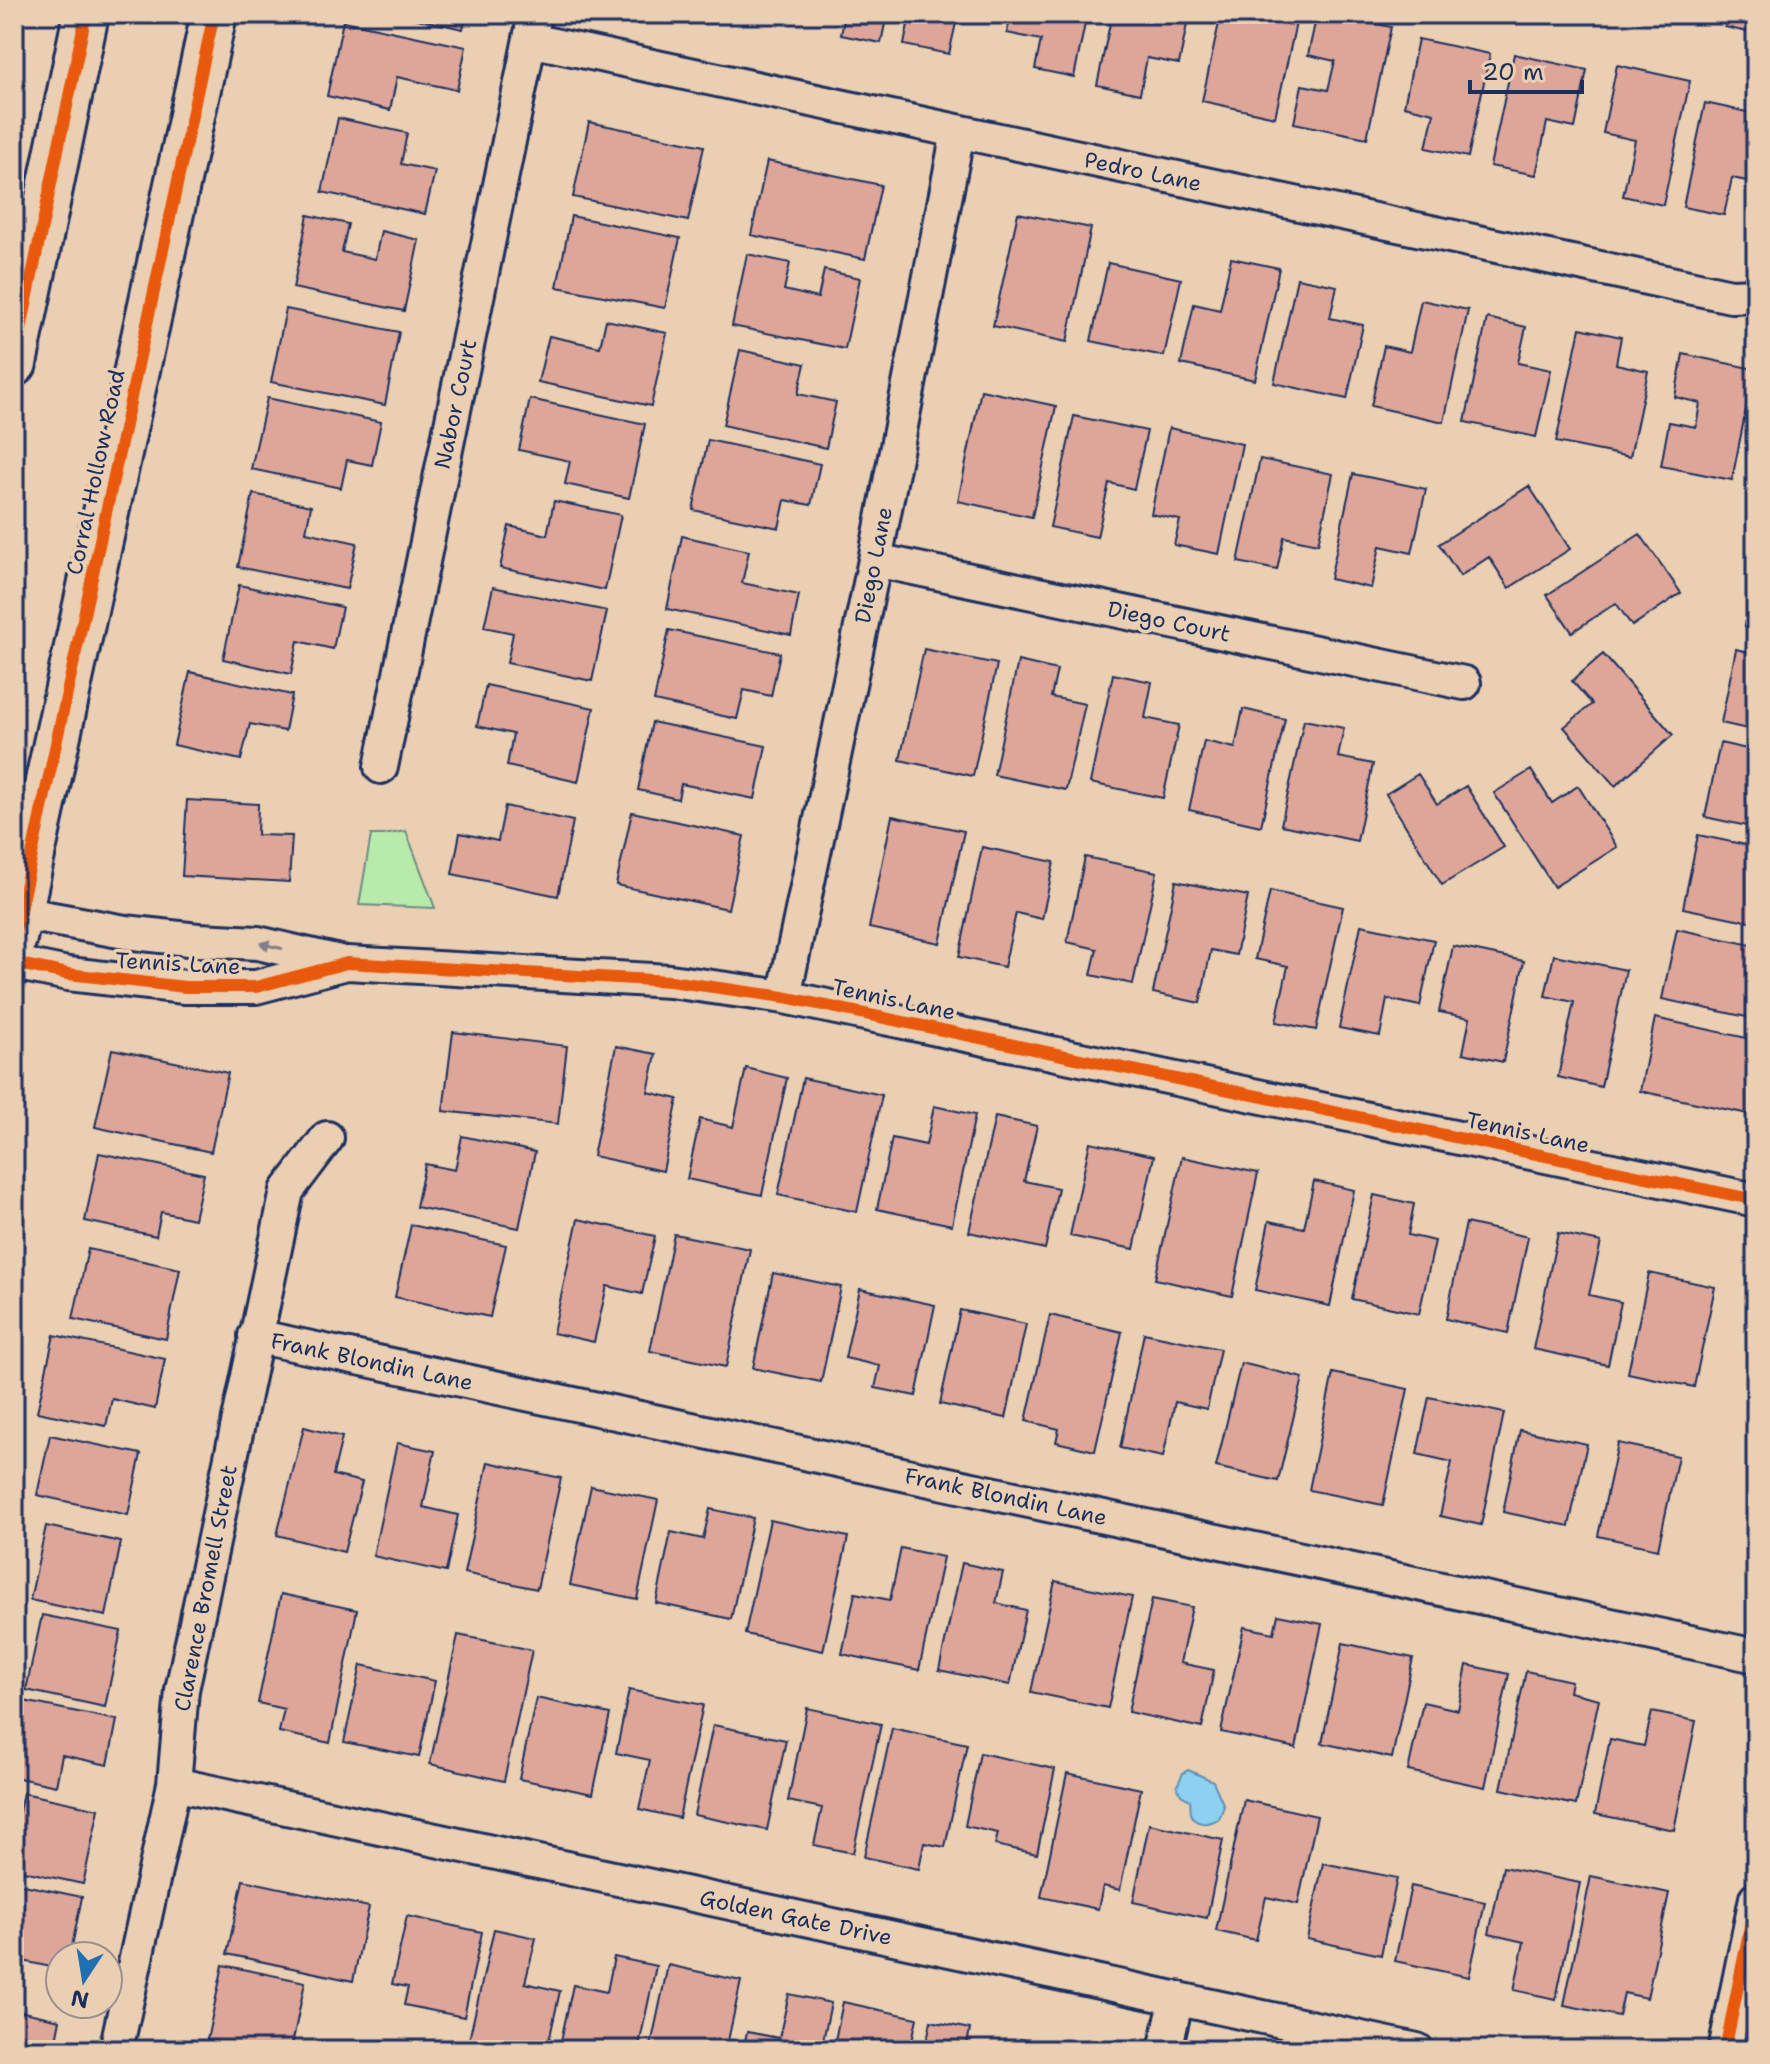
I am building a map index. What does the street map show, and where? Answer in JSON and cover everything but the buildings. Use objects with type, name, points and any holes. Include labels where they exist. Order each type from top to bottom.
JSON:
[{"type":"main road","points":[[14,363],[86,14]]},
{"type":"main road","name":"Corral Hollow Road","points":[[16,921],[214,14]]},
{"type":"street","name":"Pedro Lane","points":[[533,27],[958,132],[1731,296],[1756,295]]},
{"type":"street","name":"Nabor Court","points":[[381,767],[533,27]]},
{"type":"street","name":"Diego Lane","points":[[784,997],[875,560],[958,132]]},
{"type":"street","name":"Diego Court","points":[[875,560],[1464,683]]},
{"type":"street","points":[[16,921],[198,940],[258,943],[347,963]]},
{"type":"street","name":"Tennis Lane","points":[[14,963],[68,974],[185,987],[256,987],[347,963],[670,981],[784,997],[1756,1200]]},
{"type":"street","name":"Clarence Bromell Street","points":[[116,2050],[174,1784],[182,1690],[287,1191],[327,1138]]},
{"type":"street","name":"Frank Blondin Lane","points":[[255,1336],[1756,1656]]},
{"type":"street","name":"Golden Gate Drive","points":[[174,1784],[1417,2050]]},
{"type":"street","points":[[1725,2050],[1756,1898]]},
{"type":"street","points":[[1165,2050],[1177,1998]]},
{"type":"green space","points":[[406,831],[435,908],[359,905],[371,835]]},
{"type":"water","points":[[1188,1770],[1213,1781],[1224,1806],[1219,1819],[1203,1823],[1193,1817],[1190,1800],[1181,1795],[1177,1786],[1183,1773]]},
{"type":"cycle path","points":[[14,363],[86,14]]},
{"type":"cycle path","points":[[14,938],[214,14]]},
{"type":"cycle path","points":[[14,963],[68,974],[185,987],[256,987],[347,963],[670,981],[784,997],[1756,1200]]},
{"type":"cycle path","points":[[1725,2050],[1756,1898]]}]
